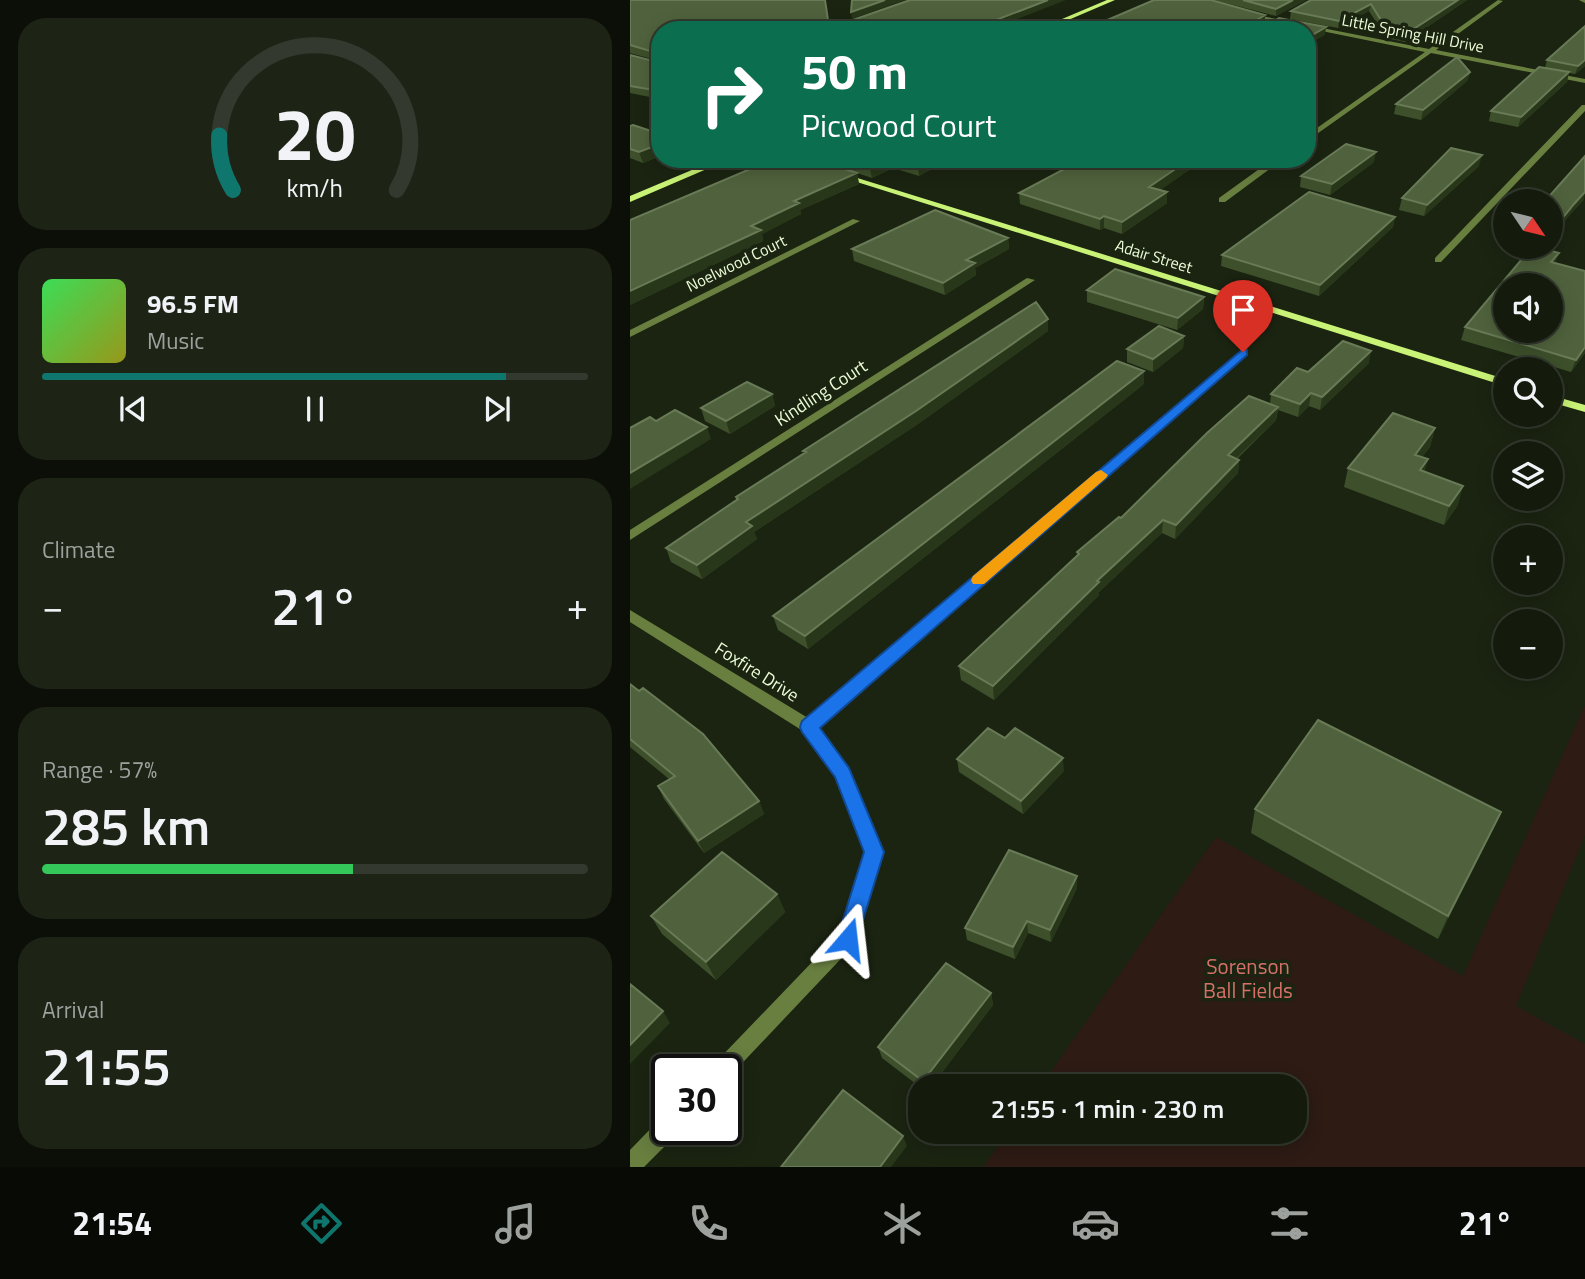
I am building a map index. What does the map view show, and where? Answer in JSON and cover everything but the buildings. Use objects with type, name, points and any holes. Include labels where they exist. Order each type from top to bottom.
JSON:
[{"type":"street","points":[[1061,21],[1112,0]]},
{"type":"street","points":[[1316,133],[1500,1]]},
{"type":"street","name":"Little Spring Hill Drive","points":[[1241,14],[1276,21]]},
{"type":"street","points":[[1276,21],[1286,16]]},
{"type":"street","points":[[857,21],[869,17]]},
{"type":"street","name":"Little Spring Hill Drive","points":[[1316,29],[1585,81]]},
{"type":"street","points":[[1438,260],[1585,107]]},
{"type":"street","points":[[630,199],[704,168]]},
{"type":"street","points":[[1222,200],[1266,168]]},
{"type":"street","name":"Adair Street","points":[[832,172],[1493,379]]},
{"type":"street","name":"Noelwood Court","points":[[630,334],[856,221]]},
{"type":"street","name":"Kindling Court","points":[[630,536],[1030,280]]},
{"type":"street","points":[[809,727],[1243,352]]},
{"type":"street","points":[[1563,402],[1585,409]]},
{"type":"street","name":"Foxfire Drive","points":[[630,615],[809,727],[843,774],[874,852],[848,939],[737,1054]]},
{"type":"street","points":[[630,1166],[651,1144]]},
{"type":"green space","name":"Sorenson Ball Fields","points":[[1585,705],[1585,835],[1516,1006],[1585,1044],[1585,1167],[983,1167],[999,1144],[1307,1144],[1307,1074],[1049,1074],[1216,837],[1463,976]]},
{"type":"slow traffic","points":[[979,580],[1101,475]]},
{"type":"route","points":[[848,939],[874,852],[843,774],[809,727],[1243,352]]}]
